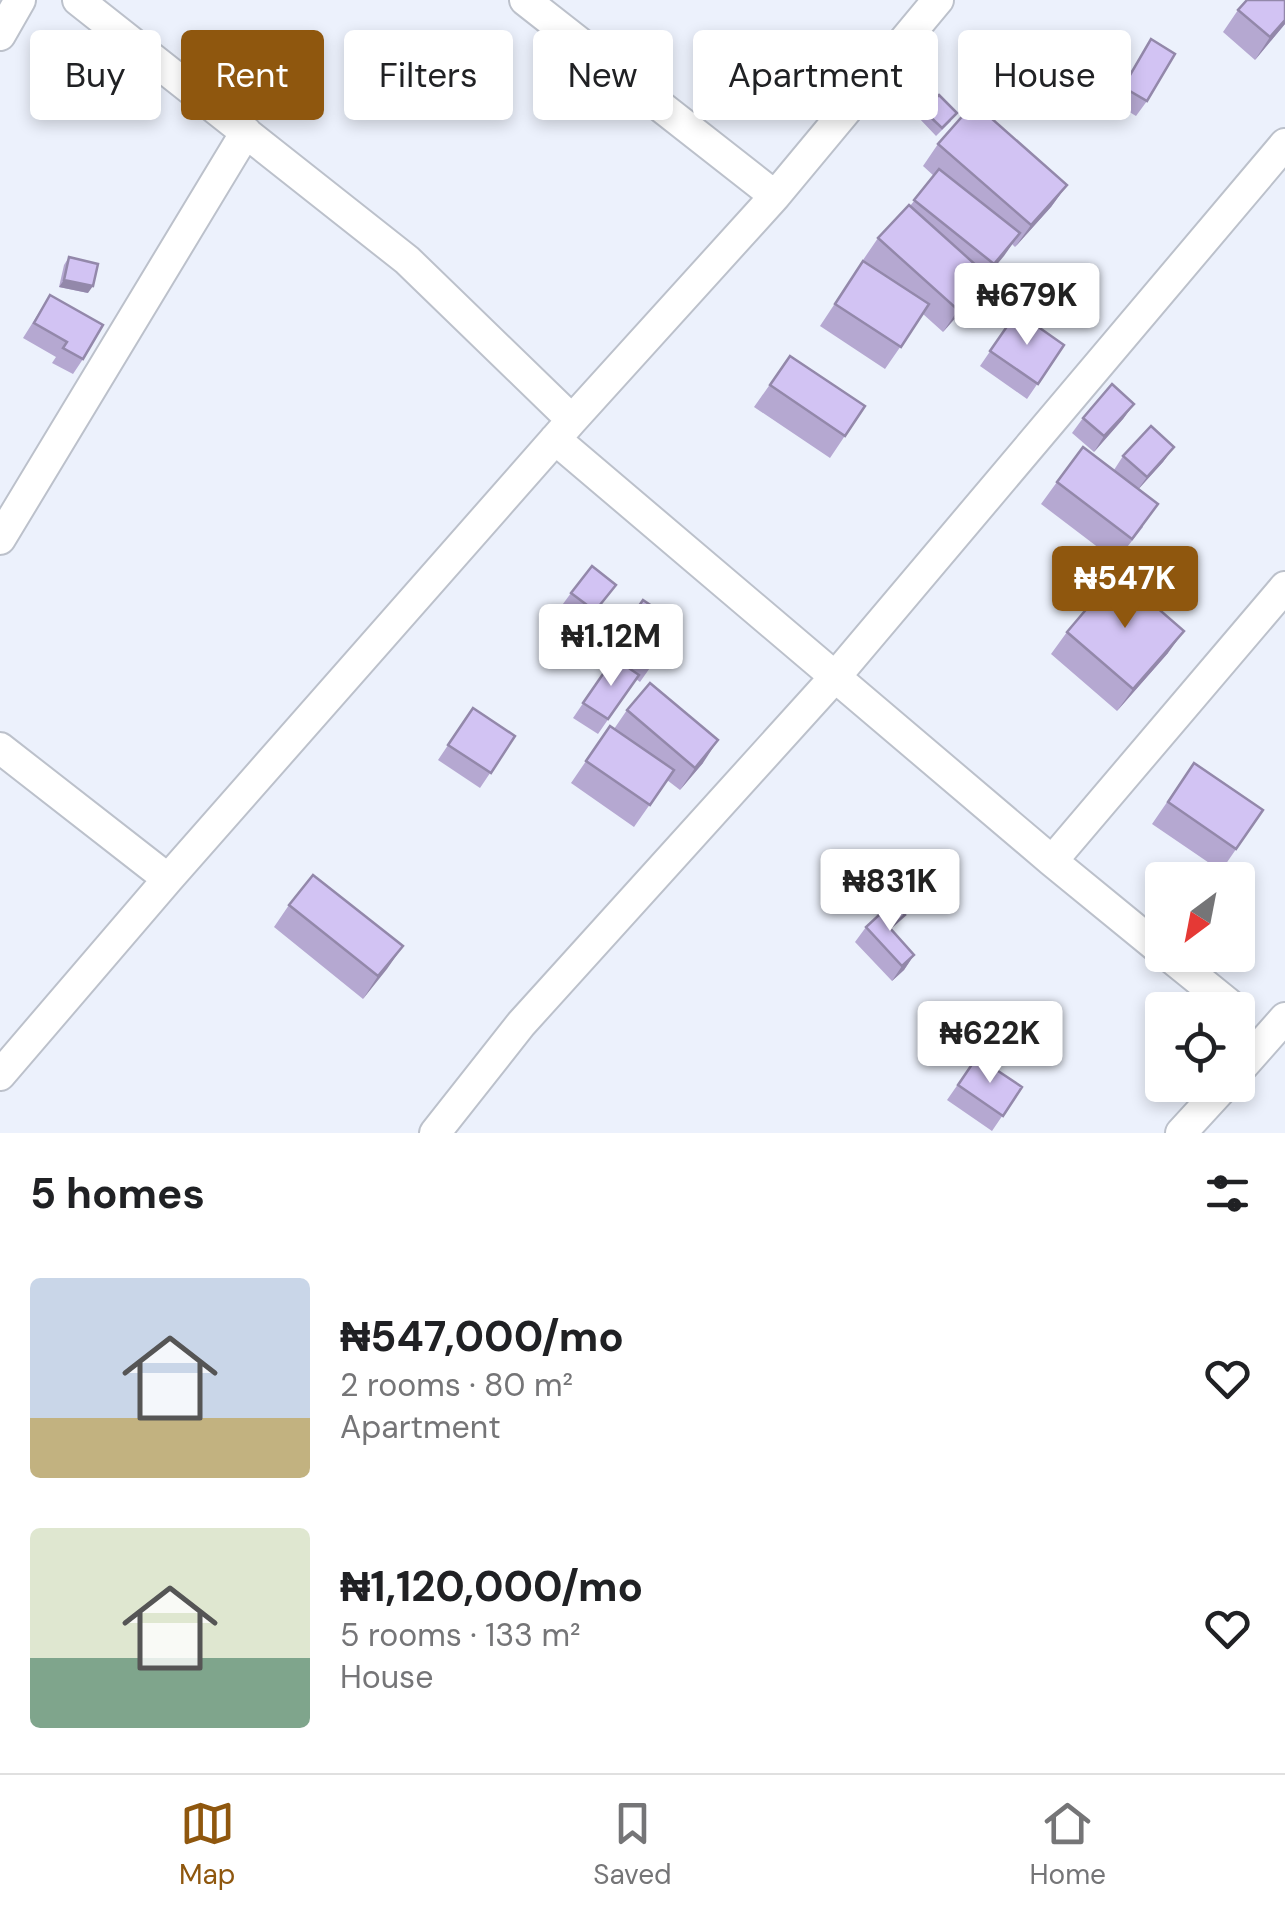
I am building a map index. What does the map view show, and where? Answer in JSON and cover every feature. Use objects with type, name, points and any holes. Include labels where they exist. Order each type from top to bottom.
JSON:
[{"type":"street","points":[[0,34],[20,0]]},
{"type":"street","points":[[78,0],[407,260],[563,430],[835,677],[1145,937]]},
{"type":"street","points":[[524,0],[775,196]]},
{"type":"street","points":[[0,1075],[168,878],[775,196],[938,0]]},
{"type":"street","points":[[0,539],[246,132]]},
{"type":"street","points":[[436,1133],[521,1024],[835,677],[1285,144]]},
{"type":"street","points":[[1052,861],[1285,586]]},
{"type":"street","points":[[0,748],[168,878]]},
{"type":"street","points":[[1189,972],[1213,992]]},
{"type":"street","points":[[1255,1021],[1280,1035],[1255,1056]]},
{"type":"street","points":[[1181,1133],[1209,1102]]},
{"type":"building","points":[[1247,0],[1285,0],[1285,20],[1270,37],[1238,10]]},
{"type":"building","points":[[1151,39],[1175,54],[1147,101],[1131,92],[1131,73]]},
{"type":"building","points":[[938,96],[957,113],[942,128],[934,120],[938,120]]},
{"type":"building","points":[[959,120],[993,120],[1067,185],[1031,225],[938,144]]},
{"type":"building","points":[[939,169],[1020,233],[994,264],[914,200]]},
{"type":"building","points":[[909,205],[988,276],[958,310],[878,238]]},
{"type":"building","points":[[69,257],[98,264],[93,286],[64,280]]},
{"type":"building","points":[[863,261],[929,304],[901,347],[835,304]]},
{"type":"building","points":[[50,295],[103,325],[83,359],[63,348],[67,342],[34,323]]},
{"type":"building","points":[[1017,312],[1064,345],[1038,384],[990,351]]},
{"type":"building","points":[[790,356],[865,406],[845,436],[770,385]]},
{"type":"building","points":[[1112,384],[1134,404],[1104,436],[1083,418]]},
{"type":"building","points":[[1151,426],[1174,447],[1147,477],[1123,456]]},
{"type":"building","points":[[1083,447],[1158,504],[1132,539],[1057,482]]},
{"type":"building","points":[[592,566],[616,585],[595,611],[571,593]]},
{"type":"building","points":[[1117,573],[1184,631],[1133,689],[1067,632]]},
{"type":"building","points":[[643,600],[680,625],[651,667],[614,642]]},
{"type":"building","points":[[614,658],[639,675],[608,719],[583,703]]},
{"type":"building","points":[[650,683],[718,740],[695,768],[627,710]]},
{"type":"building","points":[[473,708],[515,736],[491,773],[448,745]]},
{"type":"building","points":[[610,726],[674,770],[650,805],[586,761]]},
{"type":"building","points":[[1194,763],[1263,810],[1236,849],[1168,802]]},
{"type":"building","points":[[313,875],[403,946],[378,976],[289,905]]},
{"type":"building","points":[[893,902],[905,915],[890,928],[914,955],[902,966],[866,927]]},
{"type":"building","points":[[977,1057],[1022,1087],[1003,1116],[958,1085]]}]
